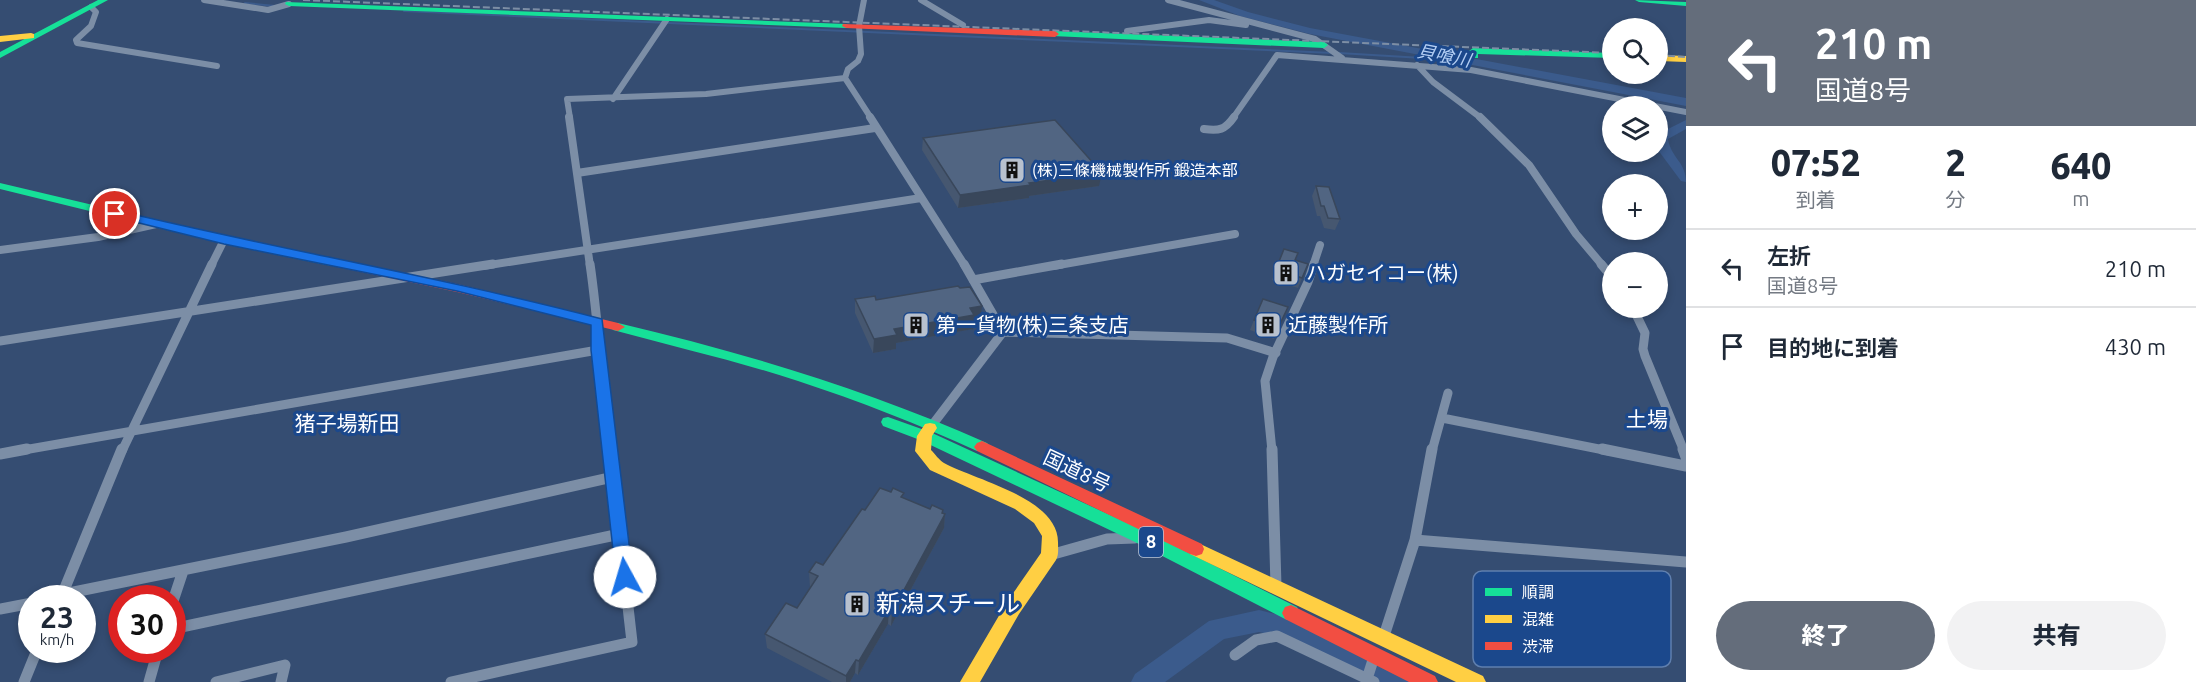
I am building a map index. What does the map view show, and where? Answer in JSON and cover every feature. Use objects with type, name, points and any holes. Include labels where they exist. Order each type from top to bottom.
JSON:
[{"type":"main road","points":[[1639,0],[1686,4]]},
{"type":"main road","points":[[0,55],[98,3]]},
{"type":"main road","points":[[289,4],[859,32],[1327,47]]},
{"type":"main road","points":[[0,39],[39,35]]},
{"type":"main road","points":[[1474,65],[1473,51],[1602,56]]},
{"type":"main road","points":[[1668,58],[1686,59]]},
{"type":"main road","name":"国道8号","points":[[0,186],[224,240],[404,276],[598,322],[800,378],[929,430],[1276,586],[1476,682]]},
{"type":"main road","points":[[929,430],[923,452],[936,466],[1021,504],[1041,518],[1050,534],[1050,555],[1013,608],[970,682]]},
{"type":"main road","name":"国道8号","points":[[929,430],[1141,537],[1373,659],[1428,682]]},
{"type":"street","points":[[204,0],[268,10],[289,4]]},
{"type":"street","points":[[864,0],[859,32],[861,54],[858,61],[848,69],[845,78],[973,280],[1003,332]]},
{"type":"street","points":[[921,0],[963,25]]},
{"type":"street","points":[[1168,0],[1315,39],[1341,57]]},
{"type":"street","points":[[1184,0],[1190,4]]},
{"type":"street","points":[[98,3],[91,29],[76,40],[77,43],[130,54],[217,66]]},
{"type":"street","points":[[1127,31],[1209,20],[1228,24],[1257,25]]},
{"type":"street","points":[[613,99],[665,21]]},
{"type":"street","points":[[1204,129],[1218,131],[1228,126],[1277,55],[1341,57],[1417,65],[1474,65],[1686,112]]},
{"type":"street","points":[[1417,65],[1433,82],[1479,116],[1529,165],[1576,234],[1602,265]]},
{"type":"street","points":[[451,682],[632,642],[598,350],[598,322],[586,249],[567,99],[613,99],[778,90],[845,78]]},
{"type":"street","points":[[577,173],[875,128]]},
{"type":"street","points":[[0,340],[921,198]]},
{"type":"street","points":[[0,250],[131,232],[156,224]]},
{"type":"street","points":[[973,280],[1235,234]]},
{"type":"street","points":[[63,585],[130,431],[224,240]]},
{"type":"street","points":[[1276,586],[1273,461],[1265,381],[1308,282],[1320,244]]},
{"type":"street","points":[[1638,318],[1645,333],[1642,349],[1671,415],[1686,457]]},
{"type":"street","points":[[1003,332],[1227,338],[1276,353]]},
{"type":"street","points":[[929,430],[1003,332]]},
{"type":"street","points":[[0,454],[598,350]]},
{"type":"street","points":[[1235,655],[1256,640],[1277,636],[1369,681],[1373,659],[1383,638],[1415,540],[1430,456],[1448,393]]},
{"type":"street","points":[[1442,418],[1686,466]]},
{"type":"street","points":[[96,589],[346,537],[613,477]]},
{"type":"street","points":[[186,626],[620,534]]},
{"type":"street","points":[[1050,555],[1107,539],[1141,537]]},
{"type":"street","points":[[1415,540],[1686,562]]},
{"type":"street","points":[[178,585],[183,571]]},
{"type":"street","points":[[0,609],[18,606]]},
{"type":"street","points":[[24,682],[32,663]]},
{"type":"street","points":[[149,682],[154,663]]},
{"type":"street","points":[[216,682],[285,665],[281,682]]},
{"type":"building","points":[[1055,120],[1102,173],[960,195],[923,138]]},
{"type":"building","points":[[1316,186],[1329,187],[1340,219],[1328,218],[1324,206],[1321,206]]},
{"type":"building","points":[[1284,249],[1298,253],[1295,260],[1308,264],[1302,278],[1276,269]]},
{"type":"building","points":[[958,286],[960,288],[970,287],[982,306],[970,308],[974,315],[894,329],[897,335],[874,339],[855,299],[875,296],[876,300]]},
{"type":"building","points":[[1263,299],[1288,307],[1278,328],[1254,320]]},
{"type":"building","name":"新潟スチール","points":[[880,488],[891,492],[893,488],[904,493],[901,497],[930,509],[932,505],[943,510],[942,513],[945,514],[892,612],[889,610],[859,661],[856,660],[846,676],[765,634],[786,603],[797,608],[818,576],[809,572],[816,562],[823,565],[862,509],[865,510]]},
{"type":"waterway","name":"貝喰川","points":[[1204,0],[1244,14],[1310,31],[1686,102]]},
{"type":"waterway","points":[[245,3],[275,6]]},
{"type":"waterway","points":[[404,11],[1333,53]]},
{"type":"waterway","points":[[1339,53],[1456,60]]},
{"type":"waterway","points":[[1686,124],[1661,137],[1666,154],[1686,178]]},
{"type":"waterway","points":[[1144,682],[1218,629],[1259,621],[1287,627],[1397,682]]},
{"type":"railway","points":[[303,0],[1602,53]]},
{"type":"railway","points":[[1668,56],[1686,57]]},
{"type":"traffic: fast","points":[[0,55],[104,0]]},
{"type":"traffic: fast","points":[[1639,0],[1686,4]]},
{"type":"traffic: fast","points":[[289,4],[846,26]]},
{"type":"traffic: fast","points":[[1055,34],[1324,45]]},
{"type":"traffic: fast","points":[[1475,56],[1473,51],[1602,56]]},
{"type":"traffic: fast","points":[[0,186],[224,240],[332,262]]},
{"type":"traffic: fast","points":[[618,327],[757,363],[849,393],[982,447]]},
{"type":"traffic: fast","points":[[888,422],[925,436],[1141,537],[1291,613]]},
{"type":"traffic: slow","points":[[0,39],[31,36]]},
{"type":"traffic: slow","points":[[1668,58],[1686,59]]},
{"type":"traffic: slow","points":[[930,428],[925,436],[923,451],[936,466],[1021,504],[1040,518],[1050,535],[1050,555],[1013,608],[970,682]]},
{"type":"traffic: slow","points":[[1196,549],[1476,682]]},
{"type":"traffic: jam","points":[[846,26],[1055,34]]},
{"type":"traffic: jam","points":[[332,262],[457,288],[618,327]]},
{"type":"traffic: jam","points":[[982,447],[1196,549]]},
{"type":"traffic: jam","points":[[1291,613],[1428,682]]},
{"type":"place","name":"(株)三條機械製作所 鍛造本部","points":[[1012,170]]},
{"type":"place","name":"ハガセイコー(株)","points":[[1286,273]]},
{"type":"place","name":"第一貨物(株)三条支店","points":[[916,325]]},
{"type":"place","name":"近藤製作所","points":[[1268,325]]},
{"type":"place","name":"新潟スチール","points":[[857,604]]},
{"type":"district","name":"土場","points":[[1647,420]]},
{"type":"district","name":"猪子場新田","points":[[347,424]]},
{"type":"route","points":[[115,214],[224,240],[457,288],[598,322],[598,350],[625,577]]}]
